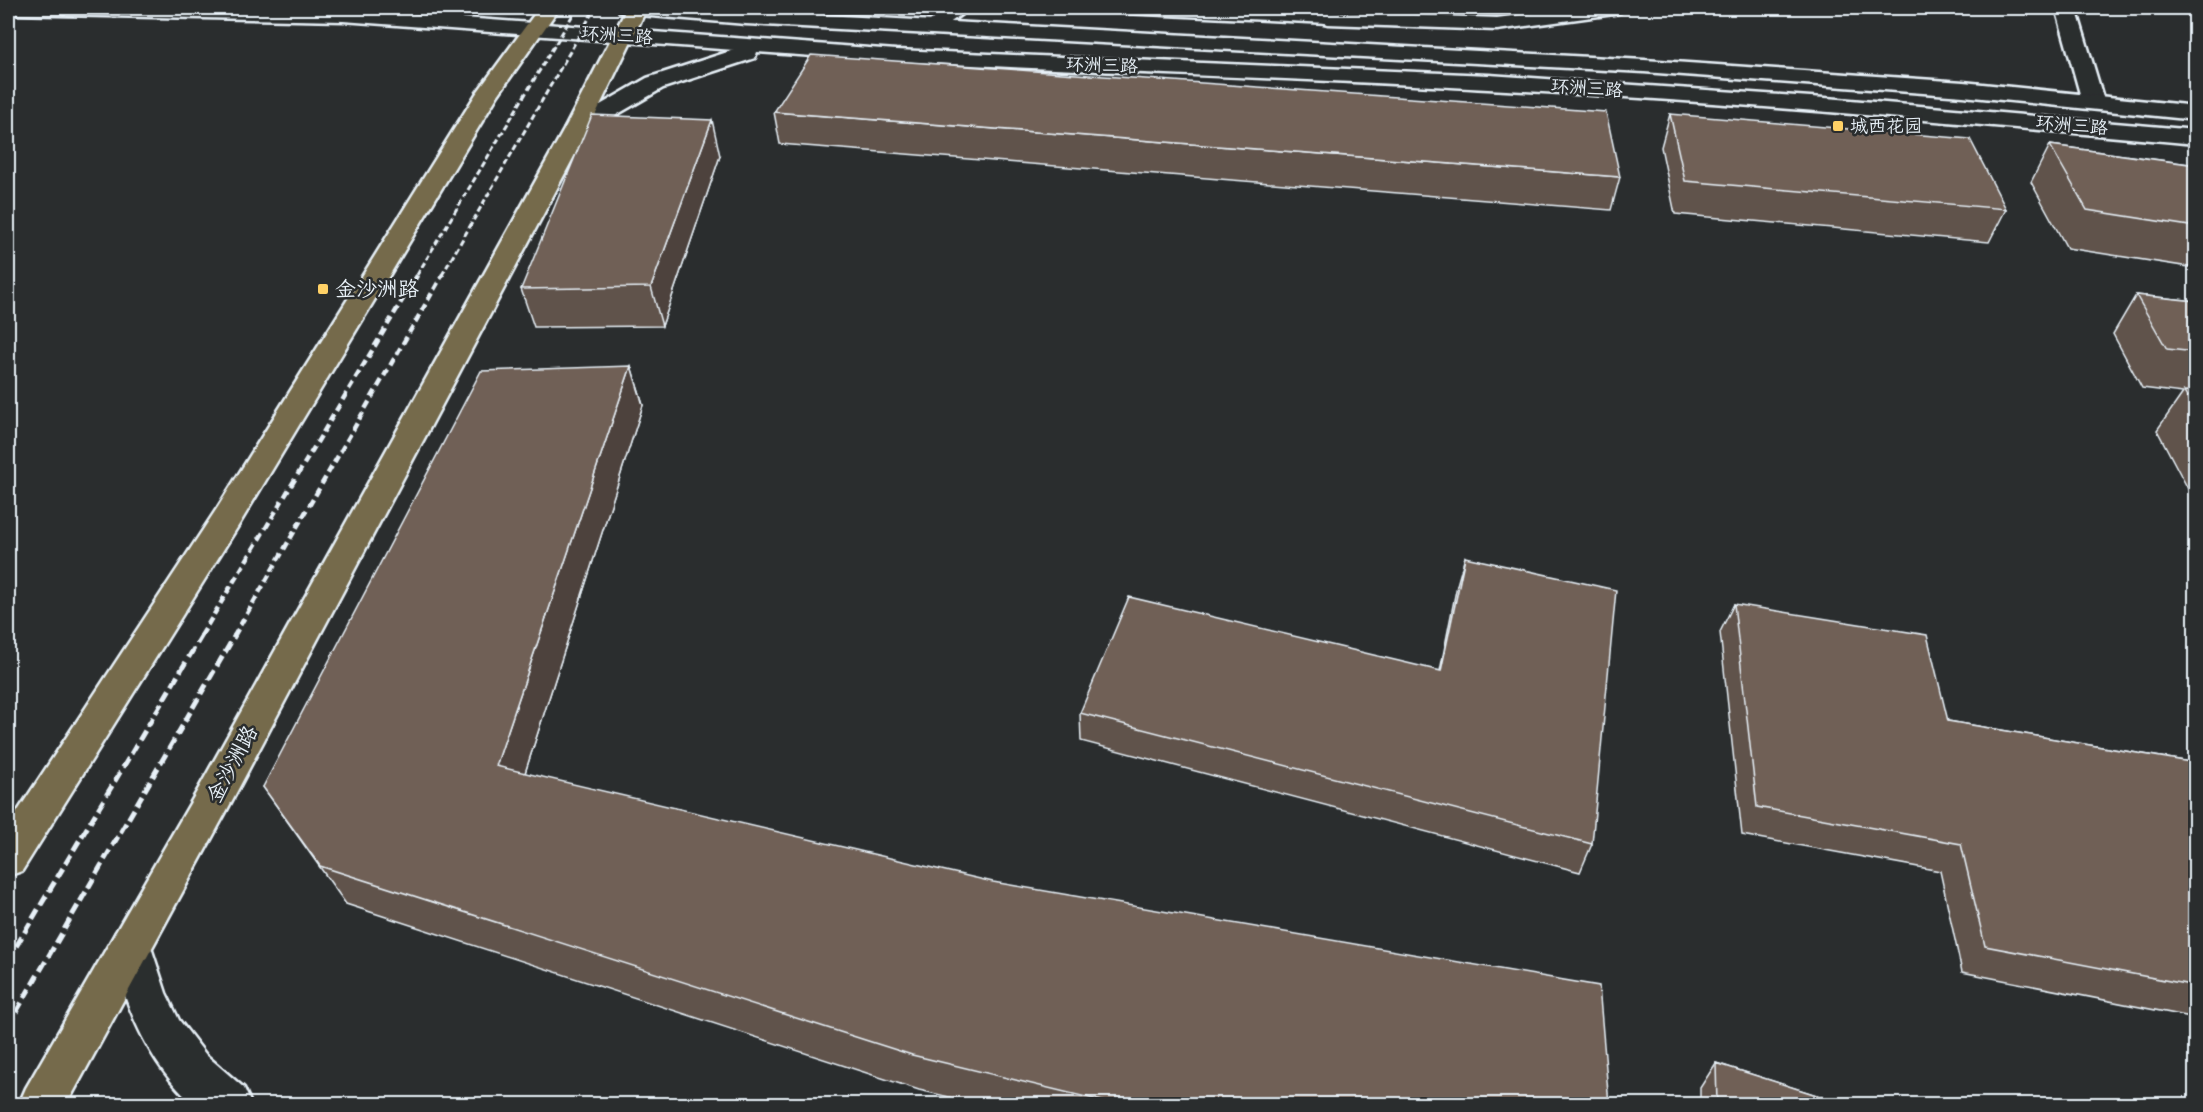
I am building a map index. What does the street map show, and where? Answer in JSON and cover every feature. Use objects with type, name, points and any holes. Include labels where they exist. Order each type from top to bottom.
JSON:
[{"type":"main road","name":"金沙洲路","points":[[42,1104],[213,799],[455,348],[577,128],[625,36],[633,8]]},
{"type":"main road","points":[[8,859],[261,464],[487,94],[541,18]]},
{"type":"street","name":"环洲三路","points":[[8,8],[541,18],[625,36],[772,47],[939,58],[1614,90],[1981,117],[2196,137]]},
{"type":"street","name":"环洲三路","points":[[633,8],[931,28],[1586,62],[2093,101],[2196,113]]},
{"type":"street","points":[[1328,18],[1497,24],[1614,8]]},
{"type":"street","points":[[2066,8],[2093,101]]},
{"type":"street","points":[[577,128],[655,83],[711,63],[772,47]]},
{"type":"street","points":[[131,945],[140,981],[153,1016],[176,1054],[200,1084],[228,1104]]},
{"type":"lane","points":[[931,28],[962,8]]},
{"type":"lane","points":[[1124,8],[1328,18]]},
{"type":"building","points":[[811,55],[1606,112],[1620,177],[774,112]]},
{"type":"building","points":[[1670,114],[1970,139],[2006,209],[1685,181]]},
{"type":"building","points":[[592,115],[712,120],[651,287],[521,289]]},
{"type":"building","points":[[2050,145],[2196,165],[2196,227],[2087,210]]},
{"type":"building","points":[[2136,295],[2196,301],[2196,352],[2167,349]]},
{"type":"building","points":[[631,366],[496,766],[993,882],[1599,986],[1609,1104],[1115,1104],[912,1055],[320,866],[263,787],[481,371]]},
{"type":"building","points":[[2184,391],[2196,392],[2196,412]]},
{"type":"building","points":[[1465,557],[1616,590],[1592,844],[1080,713],[1129,597],[1441,671]]},
{"type":"building","points":[[1734,604],[1927,635],[1948,721],[2196,763],[2196,986],[1985,946],[1961,844],[1757,807]]},
{"type":"building","points":[[1716,1063],[1845,1104],[1717,1104]]},
{"type":"railway","points":[[417,275],[577,8]]},
{"type":"railway","points":[[442,275],[595,8]]},
{"type":"railway","points":[[201,636],[418,274]]},
{"type":"railway","points":[[234,636],[443,274]]},
{"type":"railway","points":[[8,960],[202,635]]},
{"type":"railway","points":[[8,1026],[235,635]]},
{"type":"place","name":"城西花园","points":[[1838,126]]},
{"type":"place","name":"金沙洲路","points":[[323,289]]}]
